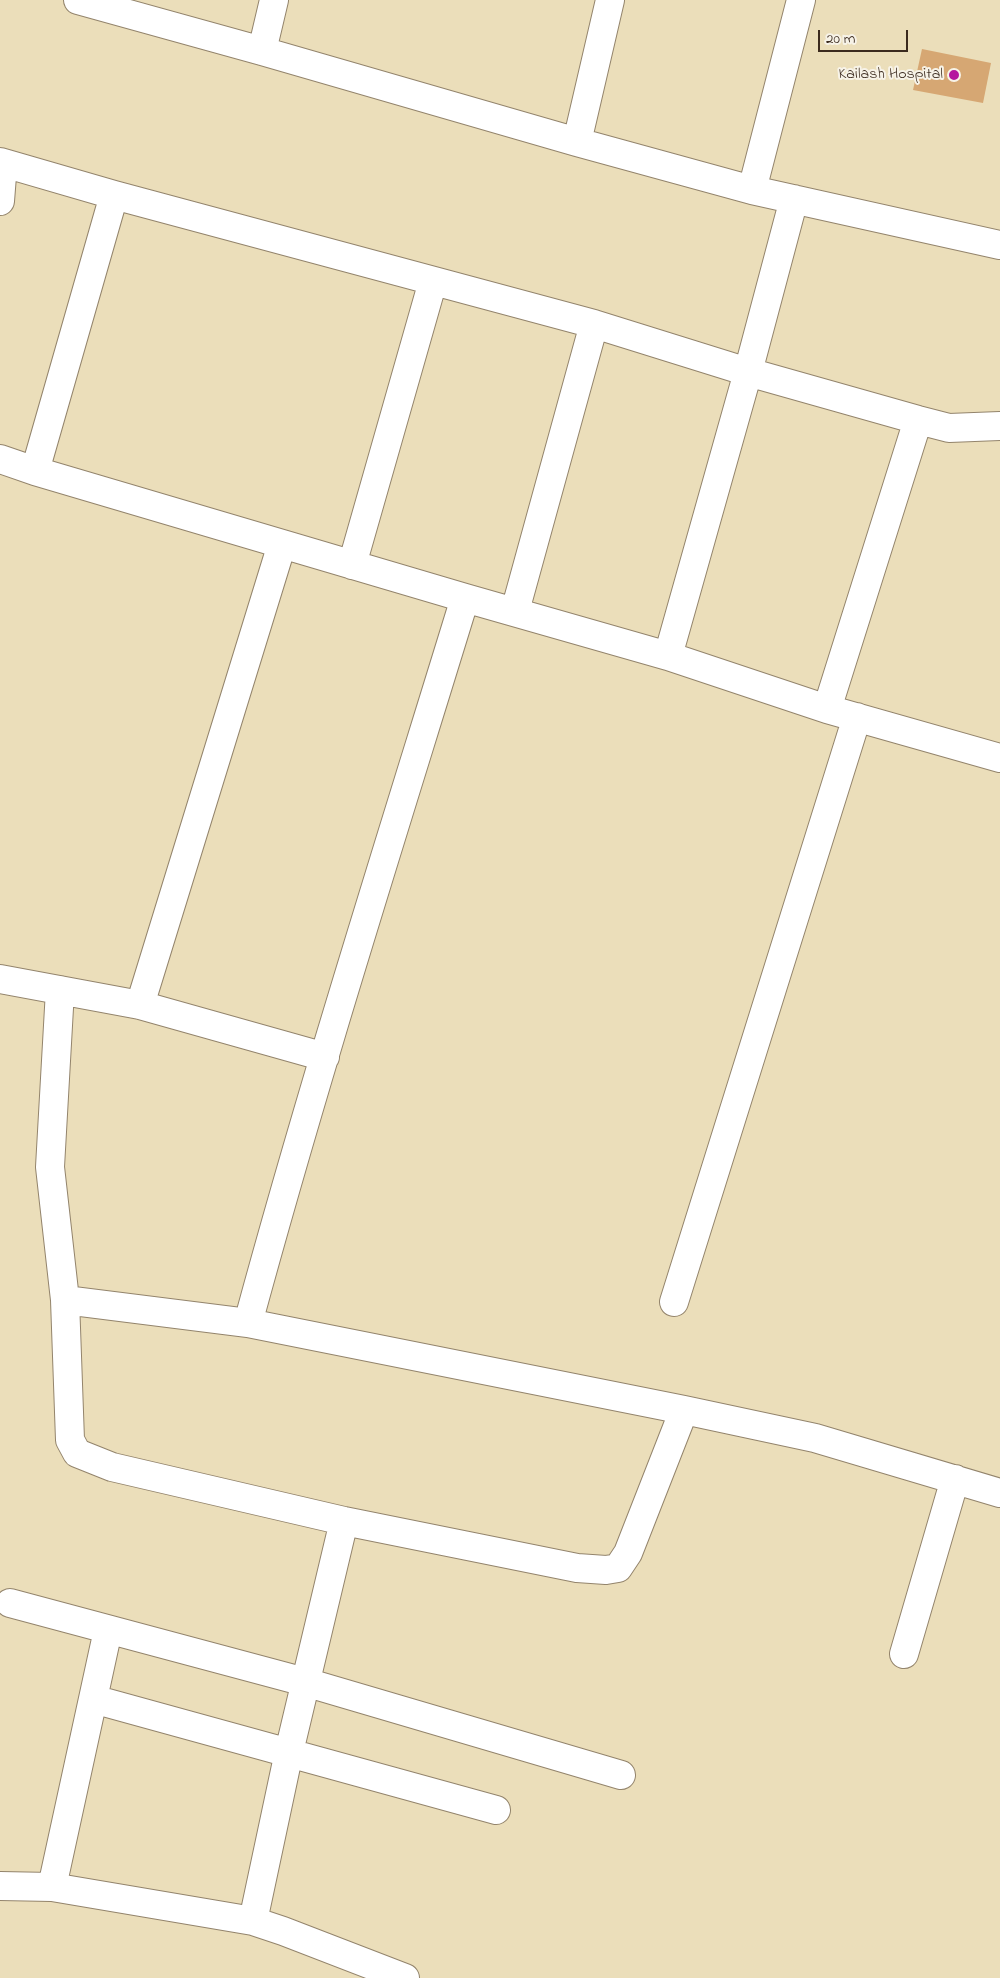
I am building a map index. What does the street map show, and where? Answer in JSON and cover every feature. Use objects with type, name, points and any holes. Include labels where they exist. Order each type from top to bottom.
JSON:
[{"type":"street","points":[[262,51],[274,0]]},
{"type":"street","points":[[577,142],[610,0]]},
{"type":"street","points":[[752,190],[801,0]]},
{"type":"street","points":[[90,1],[577,142],[752,190],[1000,245]]},
{"type":"street","points":[[0,201],[2,163],[594,324],[748,372],[918,420],[949,428],[1000,426]]},
{"type":"street","points":[[35,471],[114,195]]},
{"type":"street","points":[[668,656],[748,372],[794,199]]},
{"type":"street","points":[[352,565],[432,280]]},
{"type":"street","points":[[515,611],[594,324]]},
{"type":"street","points":[[827,709],[918,420]]},
{"type":"street","points":[[0,459],[352,565],[668,656],[827,709],[1000,758]]},
{"type":"street","points":[[140,1005],[282,544]]},
{"type":"street","points":[[248,1323],[273,1230],[465,598]]},
{"type":"street","points":[[674,1302],[857,717]]},
{"type":"street","points":[[0,979],[140,1005],[325,1057]]},
{"type":"street","points":[[60,990],[50,1167],[65,1300],[70,1440],[77,1453],[112,1468],[344,1521],[577,1568],[606,1570],[618,1568],[628,1553],[684,1410]]},
{"type":"street","points":[[65,1300],[248,1323],[684,1410],[815,1438],[1000,1493]]},
{"type":"street","points":[[904,1654],[955,1479]]},
{"type":"street","points":[[253,1922],[289,1752],[344,1521]]},
{"type":"street","points":[[10,1604],[305,1682],[621,1775]]},
{"type":"street","points":[[52,1887],[108,1630]]},
{"type":"street","points":[[93,1699],[496,1810]]},
{"type":"street","points":[[0,1886],[52,1887],[253,1922],[283,1931],[405,1978]]},
{"type":"building","points":[[922,49],[991,63],[983,103],[913,90]]},
{"type":"place","name":"Kailash Hospital","points":[[954,75]]}]
